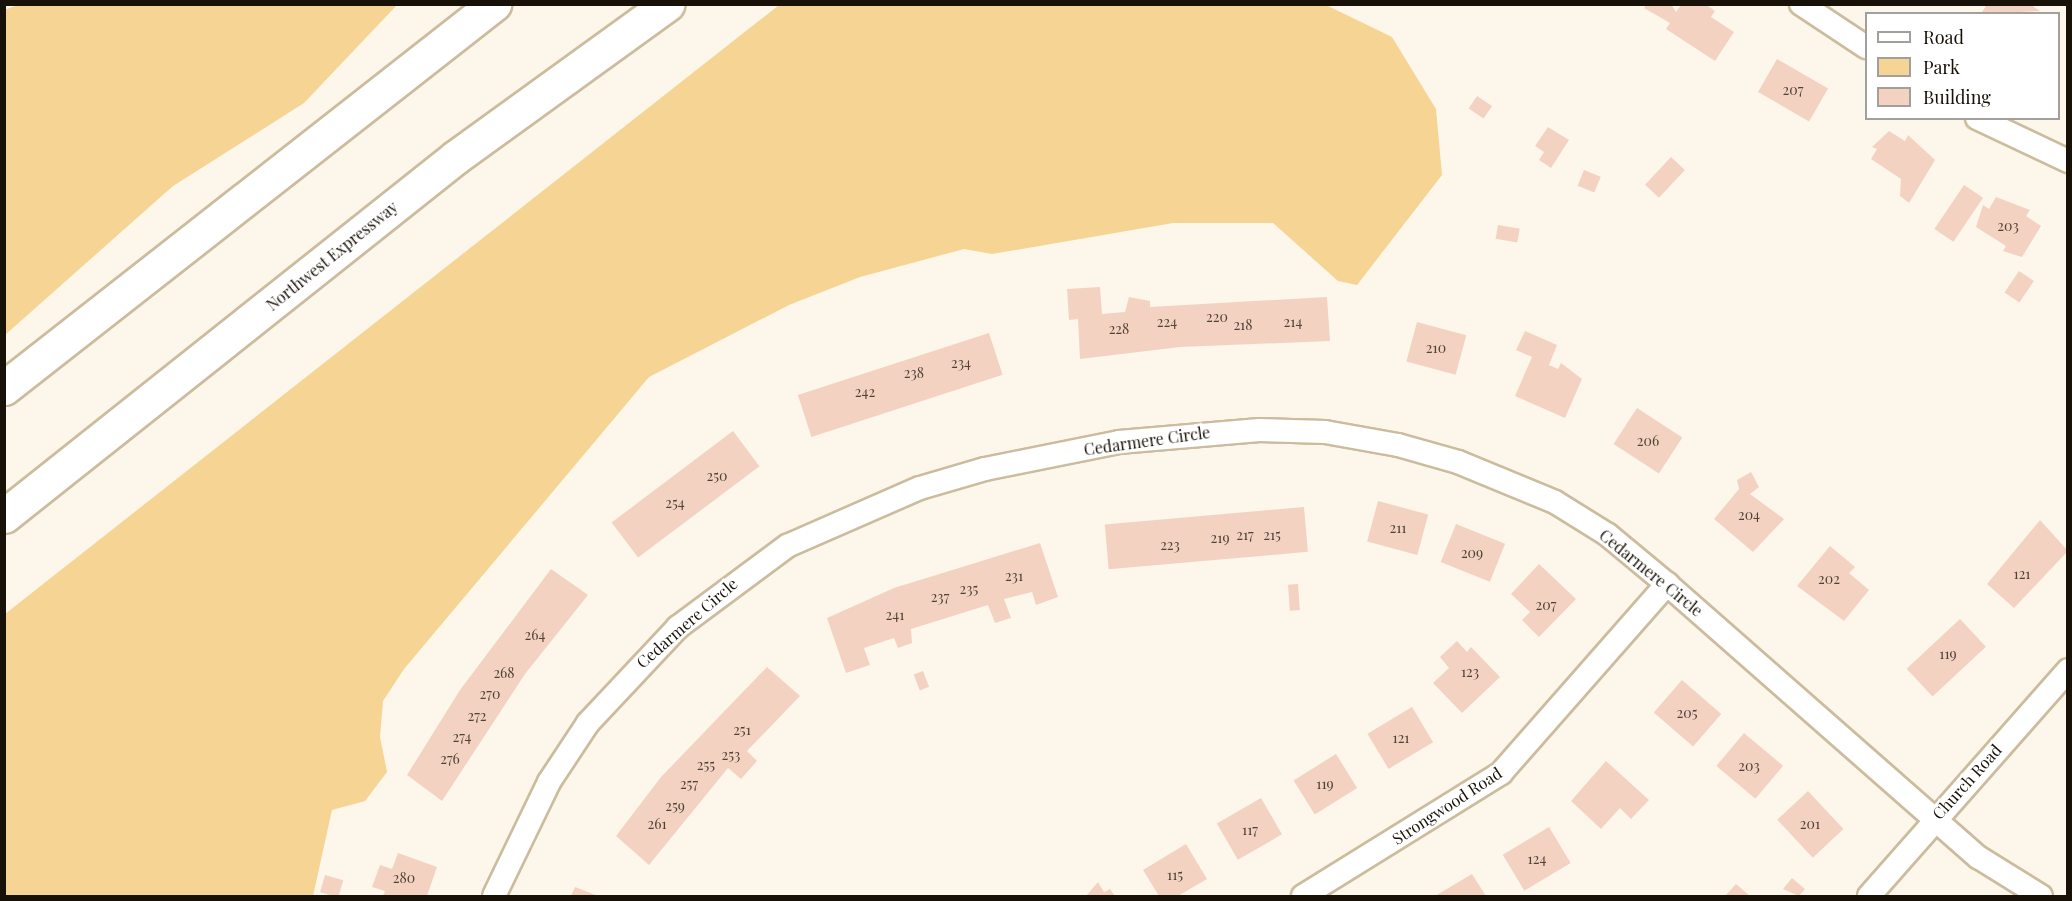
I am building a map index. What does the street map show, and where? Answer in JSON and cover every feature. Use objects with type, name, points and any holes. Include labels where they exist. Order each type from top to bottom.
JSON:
[{"type":"highway","points":[[4,388],[494,4]]},
{"type":"highway","name":"Northwest Expressway","points":[[4,516],[456,157],[667,4]]},
{"type":"street","points":[[1801,4],[1865,46]]},
{"type":"street","points":[[1981,120],[2067,161]]},
{"type":"street","name":"Cedarmere Circle","points":[[494,897],[549,782],[588,723],[678,627],[787,546],[910,492],[985,470],[1192,432],[1325,432],[1398,445],[1509,481],[1608,535],[1978,857],[2041,897]]},
{"type":"street","name":"Strongwood Road","points":[[1303,897],[1501,772],[1667,584]]},
{"type":"street","name":"Church Road","points":[[1869,897],[1935,818],[2067,670]]},
{"type":"green space","points":[[18,5],[397,5],[304,103],[173,186],[5,335],[4,10]]},
{"type":"green space","points":[[779,5],[1326,5],[1392,37],[1436,109],[1442,175],[1357,285],[1338,281],[1273,223],[1173,223],[992,254],[964,249],[860,277],[789,305],[649,377],[404,669],[383,701],[380,737],[387,772],[365,801],[332,810],[313,896],[5,896],[5,614]]},
{"type":"building","points":[[1647,4],[1671,4],[1676,12],[1681,5],[1705,4],[1715,11],[1711,17],[1734,32],[1715,61],[1666,29],[1670,23],[1644,8]]},
{"type":"building","points":[[1987,4],[2030,4],[2040,11],[2020,12],[1982,12]]},
{"type":"building","points":[[1777,59],[1828,88],[1809,121],[1758,92]]},
{"type":"building","points":[[1477,96],[1492,106],[1484,119],[1469,108]]},
{"type":"building","points":[[1548,127],[1569,140],[1551,168],[1539,160],[1544,152],[1535,146]]},
{"type":"building","points":[[1889,131],[1905,141],[1908,135],[1935,160],[1909,203],[1900,196],[1901,179],[1871,159],[1877,149],[1872,147]]},
{"type":"building","points":[[1671,157],[1685,170],[1659,198],[1645,185]]},
{"type":"building","points":[[1584,170],[1601,177],[1594,193],[1578,186]]},
{"type":"building","points":[[1964,185],[1983,198],[1953,242],[1934,229]]},
{"type":"building","points":[[1996,197],[2030,210],[2026,216],[2041,226],[2022,257],[2003,251],[2006,246],[1976,227],[1983,205],[1989,209]]},
{"type":"building","points":[[1498,225],[1520,229],[1517,243],[1496,239]]},
{"type":"building","points":[[2019,271],[2034,281],[2019,303],[2004,293]]},
{"type":"building","points":[[1100,287],[1102,314],[1125,312],[1129,297],[1150,301],[1150,307],[1327,297],[1330,341],[1180,347],[1080,359],[1078,319],[1069,320],[1067,289]]},
{"type":"building","points":[[1417,322],[1466,335],[1456,375],[1406,362]]},
{"type":"building","points":[[1525,331],[1557,345],[1549,365],[1558,369],[1561,363],[1582,379],[1565,418],[1515,396],[1532,357],[1516,350]]},
{"type":"building","points":[[989,333],[1003,375],[811,437],[798,395]]},
{"type":"building","points":[[1637,408],[1682,437],[1659,473],[1614,444]]},
{"type":"building","points":[[733,431],[759,466],[638,558],[612,522]]},
{"type":"building","points":[[1751,472],[1759,487],[1750,494],[1784,519],[1753,552],[1714,519],[1739,489],[1737,480]]},
{"type":"building","points":[[1378,501],[1428,514],[1417,555],[1367,542]]},
{"type":"building","points":[[1304,507],[1308,552],[1109,569],[1105,524]]},
{"type":"building","points":[[2040,520],[2068,551],[2014,608],[1987,584]]},
{"type":"building","points":[[1456,524],[1505,544],[1490,582],[1441,562]]},
{"type":"building","points":[[1040,543],[1058,597],[1036,605],[1032,592],[1004,599],[1011,618],[995,623],[988,605],[911,629],[912,643],[898,648],[894,638],[864,648],[870,665],[846,673],[827,618],[894,588]]},
{"type":"building","points":[[1830,546],[1855,567],[1849,573],[1869,590],[1844,621],[1797,586]]},
{"type":"building","points":[[1539,564],[1576,599],[1539,637],[1522,620],[1530,612],[1511,594]]},
{"type":"building","points":[[551,569],[588,595],[525,674],[442,801],[407,775],[460,690]]},
{"type":"building","points":[[1298,584],[1300,610],[1290,611],[1288,585]]},
{"type":"building","points":[[1960,619],[1986,647],[1933,697],[1907,669]]},
{"type":"building","points":[[1457,641],[1467,652],[1471,647],[1500,677],[1462,713],[1433,683],[1449,668],[1440,657]]},
{"type":"building","points":[[767,667],[800,696],[747,751],[757,761],[741,779],[728,768],[649,865],[616,836],[661,777]]},
{"type":"building","points":[[923,671],[929,687],[920,690],[914,675]]},
{"type":"building","points":[[1682,680],[1721,714],[1693,747],[1654,712]]},
{"type":"building","points":[[1412,707],[1433,742],[1389,769],[1367,734]]},
{"type":"building","points":[[1744,733],[1783,766],[1755,799],[1716,766]]},
{"type":"building","points":[[1336,754],[1357,788],[1315,814],[1294,780]]},
{"type":"building","points":[[1606,761],[1649,800],[1631,819],[1620,808],[1601,829],[1571,801]]},
{"type":"building","points":[[1808,791],[1843,829],[1813,858],[1777,820]]},
{"type":"building","points":[[1261,798],[1282,834],[1238,860],[1217,823]]},
{"type":"building","points":[[1549,827],[1571,863],[1524,891],[1503,855]]},
{"type":"building","points":[[1186,844],[1207,879],[1178,896],[1159,896],[1143,870]]},
{"type":"building","points":[[398,853],[437,867],[427,896],[383,896],[385,891],[372,887],[380,865],[392,869]]},
{"type":"building","points":[[1472,874],[1486,896],[1435,896]]},
{"type":"building","points":[[325,875],[343,880],[339,896],[320,892]]},
{"type":"building","points":[[1792,878],[1805,889],[1799,896],[1783,889]]},
{"type":"building","points":[[1098,882],[1104,892],[1110,889],[1115,896],[1086,896]]},
{"type":"building","points":[[1736,884],[1750,896],[1725,896]]},
{"type":"building","points":[[575,887],[598,896],[571,896]]}]
